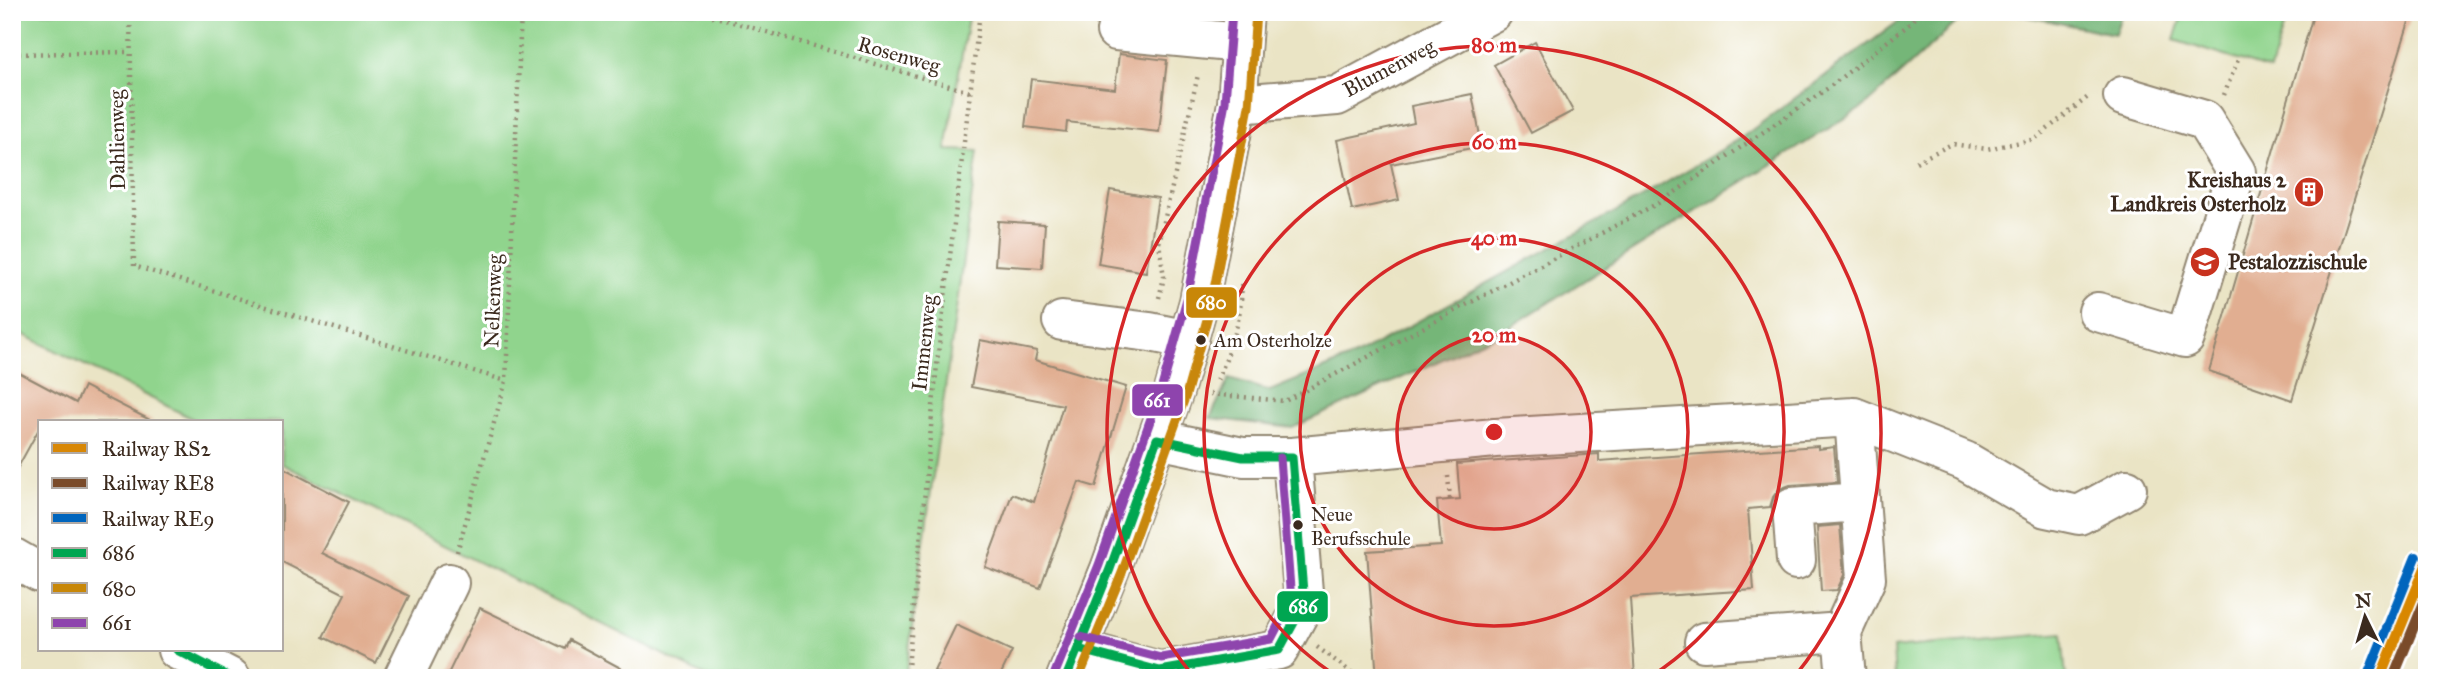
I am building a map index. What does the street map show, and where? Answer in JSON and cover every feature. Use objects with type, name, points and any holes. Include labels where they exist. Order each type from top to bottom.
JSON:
[{"type":"street","name":"Blumenweg","points":[[1237,104],[1337,96],[1493,12]]},
{"type":"street","points":[[1116,31],[1242,28],[1237,104],[1199,302],[1189,340],[1174,391],[1111,569],[1072,663],[1160,671],[1279,650],[1304,604],[1292,457]]},
{"type":"street","points":[[2098,312],[2185,338],[2236,172],[2204,120],[2123,96]]},
{"type":"street","points":[[1062,321],[1150,332],[1189,340]]},
{"type":"street","points":[[1157,439],[1243,457],[1292,457],[1494,438],[1854,416],[1965,461],[2046,508],[2079,515],[2127,489]]},
{"type":"street","points":[[1846,678],[1842,632],[1866,579],[1854,416]]},
{"type":"street","points":[[1796,560],[1792,507],[1860,502]]},
{"type":"street","points":[[12,557],[38,572]]},
{"type":"street","points":[[403,678],[449,583]]},
{"type":"street","points":[[1704,642],[1842,632]]},
{"type":"street","points":[[181,652],[231,678]]},
{"type":"path","name":"Dahlienweg","points":[[131,12],[134,266],[506,381]]},
{"type":"path","name":"Nelkenweg","points":[[449,583],[506,381],[521,12]]},
{"type":"path","name":"Rosenweg","points":[[699,12],[970,92]]},
{"type":"path","name":"Immenweg","points":[[908,678],[938,355],[980,12]]},
{"type":"path","points":[[1174,391],[1285,401],[1662,201],[1828,88],[1911,23],[1918,12]]},
{"type":"path","points":[[12,54],[131,51]]},
{"type":"path","points":[[1916,162],[1952,144],[1987,149],[2035,139],[2098,89],[2123,96]]},
{"type":"path","points":[[1291,628],[1359,678]]},
{"type":"green space","points":[[12,12],[969,12],[946,150],[978,151],[905,678],[710,678],[284,465],[284,420],[195,420],[12,329]]},
{"type":"green space","points":[[1907,12],[1968,12],[1865,106],[1500,333],[1292,428],[1210,418],[1229,379],[1270,391],[1357,355],[1640,198],[1741,138],[1903,18]]},
{"type":"green space","points":[[2004,12],[2122,12],[2115,34]]},
{"type":"green space","points":[[2183,12],[2288,12],[2270,70],[2174,40]]},
{"type":"green space","points":[[2062,633],[2066,678],[1895,678],[1893,648]]},
{"type":"building","name":"Kreishaus 2 Landkreis Osterholz","points":[[2314,12],[2412,12],[2292,400],[2209,371]]},
{"type":"building","points":[[1535,42],[1573,111],[1531,133],[1494,65]]},
{"type":"building","points":[[1119,54],[1167,60],[1159,132],[1067,122],[1066,132],[1025,127],[1031,79],[1115,89]]},
{"type":"building","points":[[1472,94],[1482,146],[1391,164],[1399,200],[1352,210],[1337,140],[1414,123],[1411,106]]},
{"type":"building","points":[[1110,190],[1158,198],[1146,272],[1098,264]]},
{"type":"building","points":[[998,221],[1045,224],[1042,268],[995,265]]},
{"type":"building","points":[[980,340],[1037,351],[1035,360],[1126,387],[1096,487],[1079,482],[1040,588],[985,567],[1012,494],[1034,502],[1063,405],[971,387]]},
{"type":"building","points":[[12,369],[76,403],[84,386],[150,420],[38,420],[38,431],[12,478]]},
{"type":"building","points":[[1818,446],[1818,449],[1834,447],[1837,482],[1790,485],[1779,489],[1770,507],[1748,509],[1754,590],[1630,598],[1635,678],[1377,678],[1367,551],[1441,546],[1437,501],[1460,499],[1457,464],[1599,454],[1599,461]]},
{"type":"building","points":[[284,468],[349,502],[322,553],[409,596],[376,663],[323,637],[345,594],[284,563]]},
{"type":"building","points":[[1840,525],[1844,575],[1837,590],[1821,591],[1817,527]]},
{"type":"building","points":[[480,608],[565,649],[569,640],[639,678],[446,678]]},
{"type":"building","points":[[956,625],[1012,651],[999,678],[949,678],[934,671]]},
{"type":"rail line","name":"RE9","points":[[2369,673],[2416,557]]},
{"type":"rail line","name":"RS2","points":[[2380,678],[2427,563]]},
{"type":"rail line","name":"RE8","points":[[2393,678],[2427,595]]},
{"type":"transit line","name":"661","points":[[1055,673],[1099,565],[1162,387],[1187,299],[1225,102],[1232,12]]},
{"type":"transit line","name":"680","points":[[1079,678],[1122,573],[1186,395],[1211,305],[1249,106],[1256,13]]},
{"type":"transit line","name":"686","points":[[1157,439],[1243,457],[1292,457]]},
{"type":"transit line","name":"686","points":[[1066,678],[1110,569],[1157,439]]},
{"type":"transit line","name":"686","points":[[1078,649],[1160,671],[1279,650],[1304,604],[1292,457]]},
{"type":"transit line","name":"661","points":[[1081,637],[1161,658],[1271,639],[1291,601],[1280,458]]},
{"type":"transit line","name":"686","points":[[181,652],[231,678]]},
{"type":"place","name":"Kreishaus 2 Landkreis Osterholz","points":[[2309,192]]},
{"type":"place","name":"Pestalozzischule","points":[[2205,262]]},
{"type":"place","name":"Am Osterholze","points":[[1201,340]]},
{"type":"place","name":"Neue Berufsschule","points":[[1298,525]]}]
